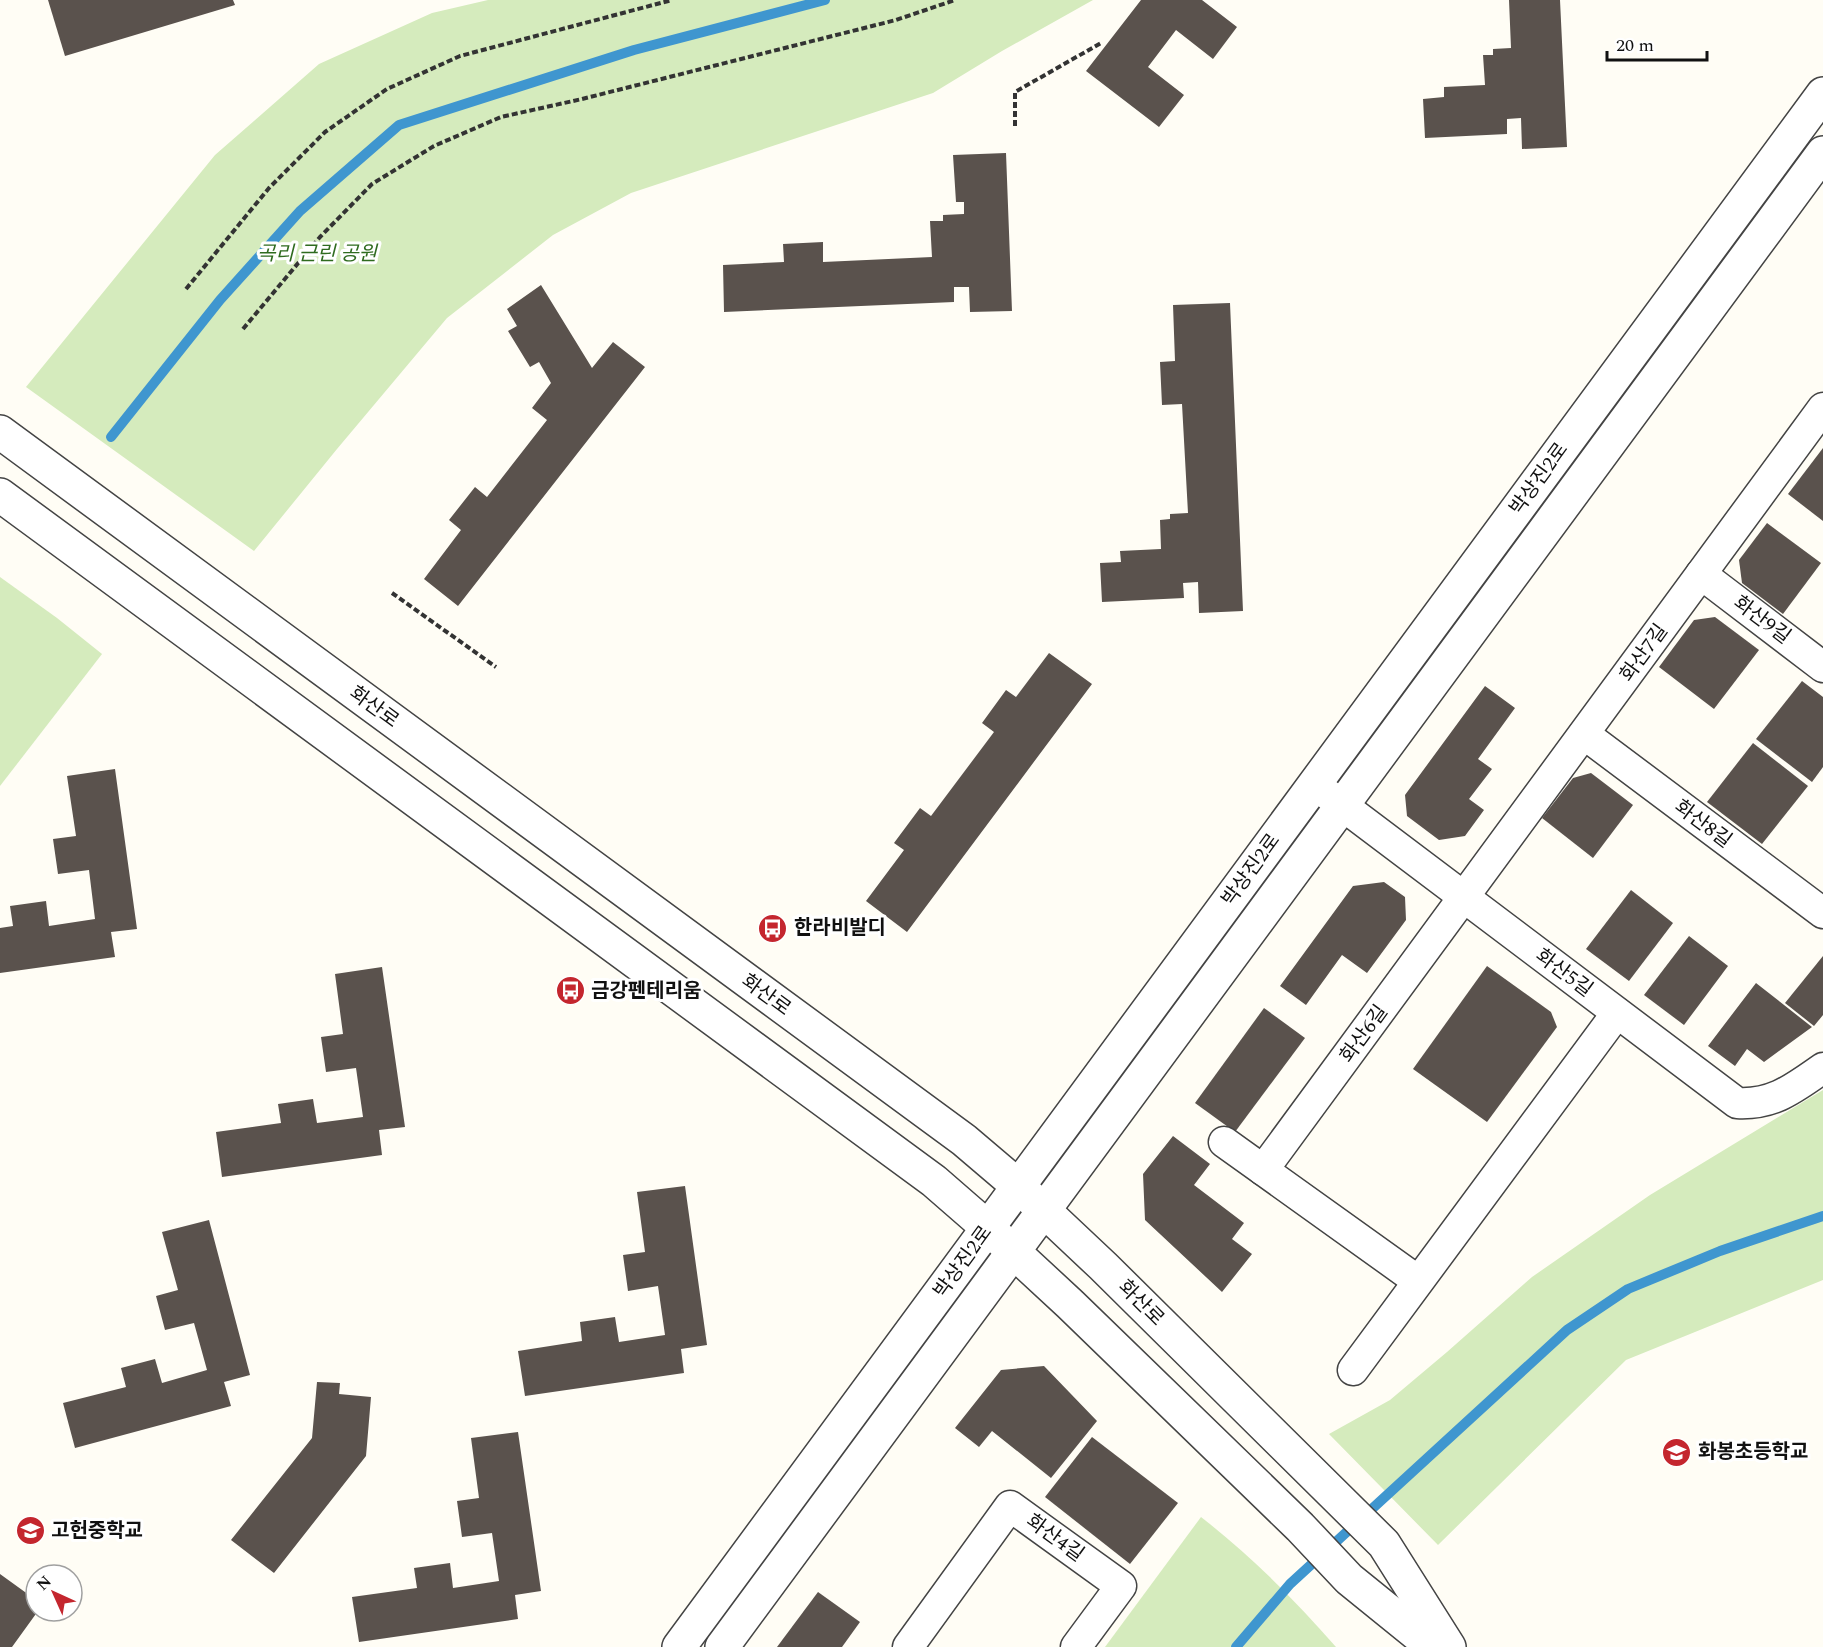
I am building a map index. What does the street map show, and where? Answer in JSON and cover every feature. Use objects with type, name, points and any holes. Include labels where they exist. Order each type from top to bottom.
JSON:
[{"type":"street","name":"박상진2로","points":[[679,1647],[1823,94]]},
{"type":"street","name":"박상진2로","points":[[722,1647],[1823,153]]},
{"type":"street","name":"화산7길","points":[[1464,897],[1823,408]]},
{"type":"street","name":"화산로","points":[[0,432],[964,1140],[1044,1210],[1384,1544],[1449,1647]]},
{"type":"street","points":[[0,495],[934,1181],[1014,1252],[1300,1527],[1349,1579],[1433,1647]]},
{"type":"street","name":"화산9길","points":[[1701,574],[1823,667]]},
{"type":"street","name":"화산8길","points":[[1584,734],[1823,913]]},
{"type":"street","name":"화산5길","points":[[1314,784],[1737,1103],[1754,1104],[1772,1100],[1823,1068]]},
{"type":"street","name":"화산6길","points":[[1263,1170],[1464,897]]},
{"type":"street","points":[[1353,1370],[1617,1013]]},
{"type":"street","points":[[1224,1142],[1418,1281]]},
{"type":"street","name":"화산4길","points":[[908,1647],[1010,1506],[1121,1586],[1076,1647]]},
{"type":"path","points":[[186,289],[269,188],[325,132],[387,89],[460,56],[672,0]]},
{"type":"path","points":[[243,329],[320,237],[372,184],[434,146],[501,117],[582,99],[896,20],[955,0]]},
{"type":"path","points":[[1015,126],[1015,92],[1101,43]]},
{"type":"path","points":[[392,593],[496,667]]},
{"type":"green space","name":"곡리 근린 공원","points":[[488,0],[1093,0],[933,93],[631,193],[553,235],[447,318],[254,551],[26,387],[215,155],[319,64],[432,13]]},
{"type":"green space","points":[[0,577],[102,654],[0,786]]},
{"type":"green space","points":[[1823,1090],[1823,1280],[1626,1360],[1438,1545],[1329,1434],[1390,1400],[1532,1277],[1650,1195]]},
{"type":"green space","points":[[1201,1517],[1272,1579],[1336,1647],[1105,1647]]},
{"type":"building","points":[[48,0],[233,0],[235,5],[65,56]]},
{"type":"building","points":[[1141,0],[1202,0],[1237,27],[1213,59],[1176,30],[1148,67],[1184,95],[1159,127],[1086,71]]},
{"type":"building","points":[[1509,0],[1560,0],[1567,147],[1522,149],[1521,118],[1507,119],[1507,134],[1425,138],[1423,99],[1444,97],[1444,87],[1485,85],[1483,55],[1493,55],[1493,49],[1511,48]]},
{"type":"building","points":[[1006,153],[1012,311],[970,312],[969,287],[954,287],[954,302],[724,312],[723,265],[784,262],[783,244],[823,242],[823,262],[932,257],[930,221],[943,221],[943,215],[964,214],[964,202],[956,202],[953,155]]},
{"type":"building","points":[[541,285],[592,368],[613,342],[645,367],[458,606],[424,579],[461,530],[449,520],[475,487],[487,497],[547,420],[532,408],[551,383],[539,362],[530,367],[508,331],[517,326],[507,309]]},
{"type":"building","points":[[1230,303],[1243,611],[1199,613],[1198,582],[1183,583],[1184,598],[1102,602],[1100,563],[1121,562],[1120,551],[1161,549],[1160,520],[1170,519],[1170,514],[1188,513],[1182,404],[1162,405],[1160,362],[1175,361],[1173,305]]},
{"type":"building","points":[[1823,448],[1823,521],[1788,494]]},
{"type":"building","points":[[1767,523],[1821,563],[1783,614],[1742,583],[1739,560]]},
{"type":"building","points":[[1715,617],[1759,650],[1714,709],[1659,667],[1694,620]]},
{"type":"building","points":[[1049,653],[1092,684],[907,932],[866,901],[904,850],[894,843],[920,808],[931,816],[994,732],[982,723],[1006,690],[1016,697]]},
{"type":"building","points":[[1802,681],[1823,697],[1823,767],[1812,782],[1756,739]]},
{"type":"building","points":[[1485,686],[1515,708],[1478,759],[1492,769],[1469,799],[1484,810],[1465,836],[1439,840],[1407,816],[1405,795]]},
{"type":"building","points":[[1753,743],[1808,786],[1762,844],[1707,802]]},
{"type":"building","points":[[115,769],[137,929],[111,932],[115,957],[0,973],[0,928],[13,926],[10,906],[46,901],[49,926],[95,919],[89,870],[58,874],[53,839],[76,836],[67,776]]},
{"type":"building","points":[[1591,773],[1633,805],[1593,858],[1542,818],[1573,778]]},
{"type":"building","points":[[1384,882],[1405,897],[1406,920],[1367,973],[1342,955],[1306,1005],[1280,986],[1353,886]]},
{"type":"building","points":[[1631,890],[1673,923],[1629,981],[1586,949]]},
{"type":"building","points":[[1689,936],[1728,966],[1684,1025],[1644,995]]},
{"type":"building","points":[[1823,956],[1823,1015],[1814,1026],[1785,1003]]},
{"type":"building","points":[[1487,966],[1551,1012],[1557,1027],[1487,1122],[1413,1069]]},
{"type":"building","points":[[382,967],[405,1127],[379,1130],[382,1155],[222,1177],[216,1132],[281,1123],[278,1104],[313,1099],[317,1123],[363,1117],[356,1068],[326,1072],[321,1037],[343,1034],[335,974]]},
{"type":"building","points":[[1756,983],[1812,1027],[1764,1062],[1747,1049],[1735,1066],[1708,1046]]},
{"type":"building","points":[[1264,1008],[1305,1038],[1235,1132],[1195,1103]]},
{"type":"building","points":[[1173,1136],[1210,1164],[1194,1185],[1244,1223],[1232,1239],[1252,1254],[1222,1292],[1145,1220],[1143,1174]]},
{"type":"building","points":[[685,1186],[707,1345],[681,1349],[684,1373],[525,1396],[518,1351],[582,1341],[580,1322],[615,1317],[619,1342],[665,1335],[658,1286],[628,1291],[623,1255],[645,1252],[637,1192]]},
{"type":"building","points":[[209,1220],[250,1375],[224,1382],[231,1406],[75,1448],[63,1403],[126,1387],[121,1368],[155,1359],[162,1383],[207,1370],[194,1323],[165,1330],[156,1296],[178,1290],[162,1232]]},
{"type":"building","points":[[1044,1366],[1097,1421],[1051,1478],[992,1431],[979,1447],[955,1428],[1001,1370]]},
{"type":"building","points":[[317,1382],[340,1383],[339,1394],[371,1397],[366,1456],[274,1573],[231,1540],[312,1438]]},
{"type":"building","points":[[518,1432],[541,1591],[515,1595],[518,1619],[359,1642],[352,1597],[417,1588],[414,1568],[450,1563],[453,1588],[499,1581],[492,1533],[462,1537],[457,1501],[479,1498],[471,1438]]},
{"type":"building","points":[[1092,1437],[1178,1503],[1130,1564],[1045,1497]]},
{"type":"building","name":"고헌중학교","points":[[0,1574],[24,1591],[24,1623],[29,1623],[12,1647],[0,1647]]},
{"type":"building","points":[[818,1592],[860,1622],[842,1647],[777,1647]]},
{"type":"waterway","points":[[111,437],[220,300],[300,211],[399,125],[634,50],[825,0]]},
{"type":"waterway","points":[[1236,1647],[1290,1584],[1567,1330],[1628,1289],[1720,1251],[1823,1216]]},
{"type":"place","name":"한라비발디","points":[[773,928]]},
{"type":"place","name":"금강펜테리움","points":[[570,991]]},
{"type":"place","name":"화봉초등학교","points":[[1677,1452]]},
{"type":"place","name":"고헌중학교","points":[[30,1531]]}]
